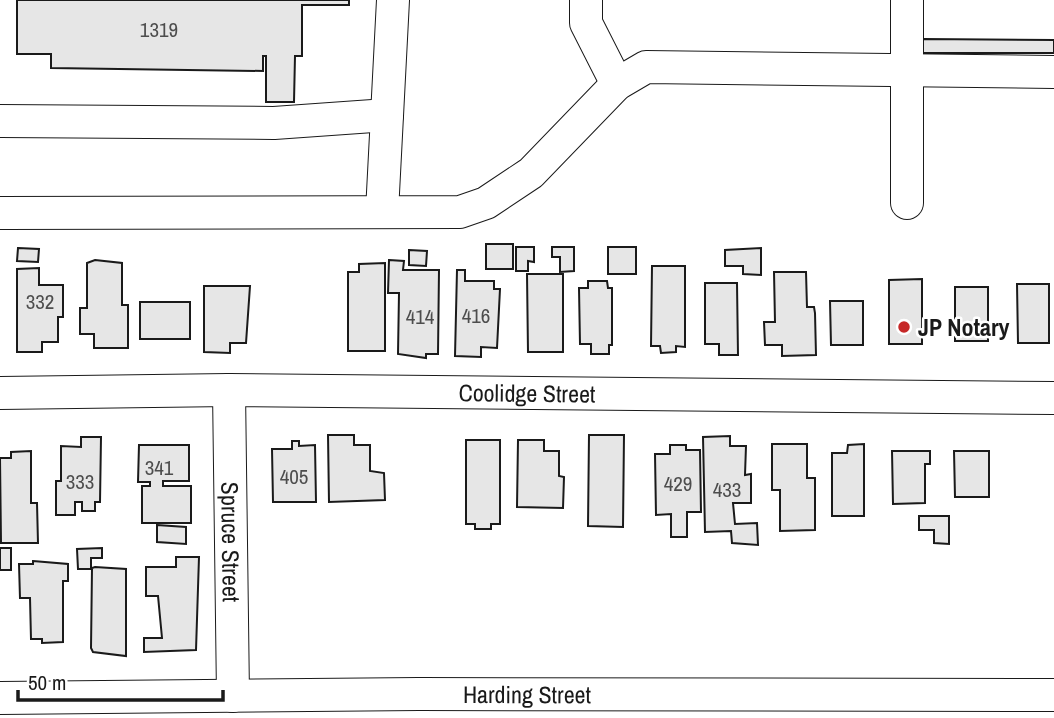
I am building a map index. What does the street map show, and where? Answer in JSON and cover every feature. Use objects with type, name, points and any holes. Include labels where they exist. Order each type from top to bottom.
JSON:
[{"type":"street","points":[[382,212],[393,0]]},
{"type":"street","points":[[586,0],[586,23],[617,84]]},
{"type":"street","points":[[906,0],[907,203]]},
{"type":"street","points":[[0,213],[460,212],[486,203],[531,173],[617,84],[646,67],[1054,72]]},
{"type":"street","points":[[0,121],[274,123],[387,115]]},
{"type":"street","name":"Coolidge Street","points":[[0,393],[229,390],[1054,398]]},
{"type":"street","name":"Spruce Street","points":[[229,390],[233,696]]},
{"type":"street","name":"Harding Street","points":[[0,698],[1054,695]]},
{"type":"building","points":[[17,0],[349,0],[349,5],[302,5],[302,56],[295,56],[294,102],[266,102],[266,56],[263,56],[263,71],[51,68],[51,54],[17,54]]},
{"type":"building","points":[[923,39],[1054,40],[1054,53],[923,53]]},
{"type":"building","points":[[486,244],[513,244],[513,269],[486,269]]},
{"type":"building","points":[[516,247],[534,247],[534,262],[528,261],[528,271],[516,271]]},
{"type":"building","points":[[552,247],[574,247],[574,271],[560,272],[560,257],[552,257]]},
{"type":"building","points":[[608,247],[636,247],[636,274],[608,274]]},
{"type":"building","points":[[18,248],[39,249],[38,262],[17,261]]},
{"type":"building","points":[[761,248],[761,275],[743,274],[743,266],[725,266],[725,250]]},
{"type":"building","points":[[409,250],[427,251],[426,266],[409,265]]},
{"type":"building","points":[[95,260],[122,263],[122,305],[128,305],[128,348],[94,348],[94,334],[80,334],[80,308],[87,308],[87,263]]},
{"type":"building","points":[[389,260],[404,261],[403,270],[439,270],[438,354],[426,354],[426,358],[398,354],[399,293],[388,293]]},
{"type":"building","points":[[385,263],[385,351],[348,351],[348,272],[359,272],[359,264]]},
{"type":"building","points":[[652,266],[685,266],[685,347],[676,346],[676,352],[661,353],[660,346],[651,346]]},
{"type":"building","points":[[39,268],[39,285],[63,285],[63,317],[58,317],[58,342],[42,342],[42,352],[17,352],[17,269]]},
{"type":"building","points":[[457,270],[465,270],[465,281],[494,281],[494,289],[500,289],[497,348],[481,347],[481,357],[455,356]]},
{"type":"building","points":[[774,272],[806,272],[807,307],[814,307],[815,313],[816,355],[782,356],[782,345],[765,345],[764,322],[775,322]]},
{"type":"building","points":[[527,274],[563,274],[563,352],[528,352]]},
{"type":"building","points":[[922,279],[922,344],[889,344],[889,280]]},
{"type":"building","points":[[588,281],[607,281],[608,288],[612,288],[612,345],[609,345],[609,354],[591,354],[591,344],[580,344],[579,288],[588,288]]},
{"type":"building","points":[[705,283],[737,283],[738,355],[719,355],[719,344],[705,344]]},
{"type":"building","points":[[1017,284],[1049,284],[1049,343],[1018,343]]},
{"type":"building","points":[[204,286],[250,286],[246,343],[230,343],[230,353],[204,352]]},
{"type":"building","points":[[955,287],[988,287],[988,341],[955,341]]},
{"type":"building","points":[[830,301],[863,301],[863,345],[831,345]]},
{"type":"building","points":[[140,302],[190,302],[190,339],[140,339]]},
{"type":"building","points":[[328,435],[354,435],[354,445],[370,445],[370,471],[384,473],[385,500],[329,502]]},
{"type":"building","points":[[589,435],[624,435],[623,527],[588,526]]},
{"type":"building","points":[[730,436],[730,446],[746,446],[745,475],[751,474],[751,503],[733,503],[735,524],[757,523],[758,545],[732,543],[731,531],[705,532],[703,437]]},
{"type":"building","points":[[81,437],[101,437],[100,502],[95,502],[95,511],[82,511],[82,502],[75,502],[75,515],[56,515],[56,481],[61,481],[61,446],[81,447]]},
{"type":"building","points":[[466,440],[500,440],[500,524],[491,524],[491,529],[475,529],[475,524],[466,524]]},
{"type":"building","points":[[518,440],[544,440],[544,451],[559,451],[559,476],[564,477],[563,508],[517,507]]},
{"type":"building","points":[[292,441],[299,441],[299,446],[315,445],[316,502],[273,502],[272,449],[292,449]]},
{"type":"building","points":[[772,444],[807,444],[807,478],[815,478],[815,530],[780,531],[780,490],[772,490]]},
{"type":"building","points":[[864,444],[864,516],[832,516],[832,453],[847,453],[848,445]]},
{"type":"building","points":[[139,445],[189,445],[189,481],[163,481],[163,486],[191,486],[191,523],[142,523],[142,486],[150,486],[150,482],[138,482]]},
{"type":"building","points":[[670,445],[686,445],[686,450],[700,450],[701,512],[687,512],[687,537],[671,537],[671,514],[656,515],[655,454],[670,454]]},
{"type":"building","points":[[31,451],[31,503],[37,503],[38,543],[1,543],[0,458],[11,458],[11,452]]},
{"type":"building","points":[[892,451],[930,451],[930,464],[925,464],[925,503],[893,504]]},
{"type":"building","points":[[954,451],[989,451],[989,497],[955,497]]},
{"type":"building","points":[[919,516],[949,516],[949,544],[934,543],[934,530],[919,530]]},
{"type":"building","points":[[157,525],[186,527],[186,544],[157,542]]},
{"type":"building","points":[[0,548],[11,548],[11,570],[0,570]]},
{"type":"building","points":[[102,548],[102,558],[91,558],[91,569],[78,569],[77,549]]},
{"type":"building","points":[[176,557],[199,557],[196,650],[144,652],[144,638],[162,638],[158,596],[146,596],[146,567],[176,567]]},
{"type":"building","points":[[33,561],[68,564],[68,581],[63,581],[63,642],[42,643],[42,639],[31,639],[30,598],[20,598],[19,564],[33,564]]},
{"type":"building","points":[[92,568],[126,569],[126,656],[93,652],[91,648]]},
{"type":"place","name":"JP Notary","points":[[904,327]]}]
